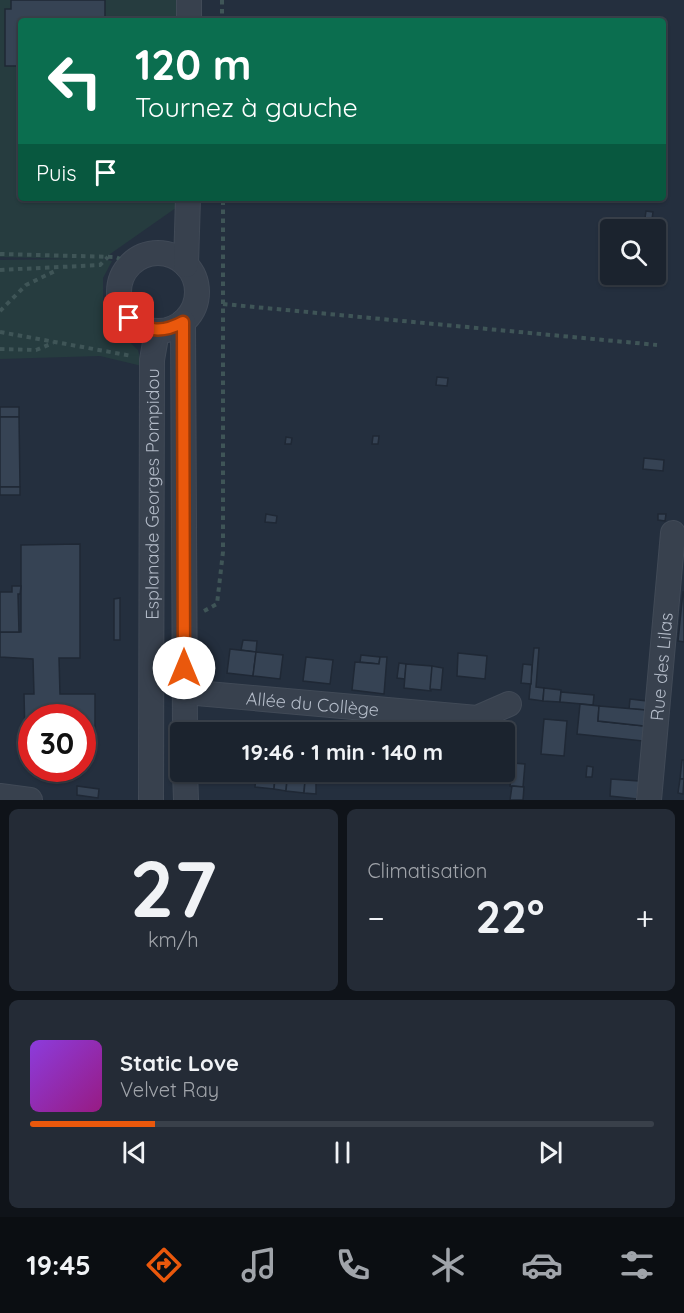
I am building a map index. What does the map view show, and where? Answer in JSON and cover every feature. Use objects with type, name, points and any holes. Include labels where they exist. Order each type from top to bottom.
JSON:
[{"type":"street","points":[[189,0],[189,18]]},
{"type":"street","points":[[186,265],[188,201]]},
{"type":"street","points":[[159,253],[173,256],[186,265],[194,278],[197,294],[193,309],[183,322],[171,329],[157,331],[142,328],[129,318],[122,305],[119,290],[123,275],[131,263],[144,255],[159,253]]},
{"type":"street","name":"Esplanade Georges Pompidou","points":[[183,322],[185,722]]},
{"type":"street","name":"Esplanade Georges Pompidou","points":[[151,800],[152,360],[157,331]]},
{"type":"street","name":"Rue des Lilas","points":[[649,800],[673,533]]},
{"type":"street","name":"Allée du Collège","points":[[185,692],[477,718],[509,704]]},
{"type":"street","points":[[185,782],[186,800]]},
{"type":"street","points":[[0,796],[30,800]]},
{"type":"path","points":[[222,0],[222,18]]},
{"type":"path","points":[[184,621],[217,604],[223,552],[223,201]]},
{"type":"path","points":[[0,254],[108,257],[131,263]]},
{"type":"path","points":[[0,270],[100,265],[108,257]]},
{"type":"path","points":[[0,311],[26,285],[58,268]]},
{"type":"path","points":[[223,304],[657,345]]},
{"type":"path","points":[[0,332],[152,360]]},
{"type":"path","points":[[0,349],[36,350],[54,342]]},
{"type":"green space","points":[[0,0],[182,0],[182,18],[18,18],[18,201],[180,201],[180,205],[103,259],[112,261],[103,278],[103,307],[111,325],[138,350],[142,366],[100,356],[0,359],[0,260],[76,259],[0,257]]},
{"type":"building","points":[[11,0],[105,0],[105,18],[18,18],[18,66],[5,66],[5,9],[11,9]]},
{"type":"building","points":[[646,211],[653,212],[652,219],[645,218]]},
{"type":"building","points":[[437,377],[448,378],[447,386],[436,385]]},
{"type":"building","points":[[0,407],[19,407],[19,417],[0,417]]},
{"type":"building","points":[[0,417],[19,417],[20,487],[0,487]]},
{"type":"building","points":[[373,436],[379,436],[378,444],[372,444]]},
{"type":"building","points":[[286,437],[292,438],[291,444],[285,444]]},
{"type":"building","points":[[644,458],[664,460],[663,471],[643,469]]},
{"type":"building","points":[[0,487],[20,487],[20,495],[0,495]]},
{"type":"building","points":[[266,514],[277,516],[276,523],[265,522]]},
{"type":"building","points":[[658,514],[666,514],[665,521],[658,520]]},
{"type":"building","points":[[80,544],[80,658],[59,658],[60,694],[95,694],[95,704],[24,704],[24,694],[34,694],[33,659],[0,657],[0,632],[21,632],[21,545]]},
{"type":"building","points":[[12,586],[21,586],[20,594],[18,594],[19,632],[0,632],[0,592],[12,592]]},
{"type":"building","points":[[684,592],[684,642],[678,641]]},
{"type":"building","points":[[120,598],[120,640],[114,640],[114,599]]},
{"type":"building","points":[[243,640],[257,641],[256,652],[241,650]]},
{"type":"building","points":[[534,648],[539,648],[536,687],[544,688],[543,701],[529,699]]},
{"type":"building","points":[[230,649],[256,652],[253,676],[227,673]]},
{"type":"building","points":[[256,652],[283,655],[280,679],[253,676]]},
{"type":"building","points":[[458,653],[487,656],[485,679],[457,676]]},
{"type":"building","points":[[361,655],[380,657],[379,664],[360,662]]},
{"type":"building","points":[[306,657],[333,660],[330,684],[303,681]]},
{"type":"building","points":[[380,657],[387,657],[384,694],[352,690],[355,662],[379,664]]},
{"type":"building","points":[[399,663],[406,664],[405,679],[397,678]]},
{"type":"building","points":[[406,664],[432,666],[431,691],[404,688]]},
{"type":"building","points":[[523,664],[532,665],[531,684],[521,683]]},
{"type":"building","points":[[432,666],[443,668],[441,690],[430,689]]},
{"type":"building","points":[[544,688],[561,690],[560,702],[543,701]]},
{"type":"building","points":[[561,692],[594,695],[593,705],[560,702]]},
{"type":"building","points":[[630,699],[647,701],[646,710],[629,709]]},
{"type":"building","points":[[580,704],[599,706],[598,721],[644,726],[643,741],[577,734]]},
{"type":"building","points":[[599,706],[646,710],[644,726],[598,721]]},
{"type":"building","points":[[544,719],[567,721],[564,756],[541,754]]},
{"type":"building","points":[[682,760],[684,760],[684,779],[680,779]]},
{"type":"building","points":[[515,763],[525,764],[523,787],[510,786],[511,782],[515,782]]},
{"type":"building","points":[[587,766],[593,767],[592,777],[586,777]]},
{"type":"building","points":[[611,779],[639,781],[637,799],[610,796]]},
{"type":"building","points":[[680,779],[684,779],[683,794],[678,793]]},
{"type":"building","points":[[255,782],[275,782],[274,789],[255,787]]},
{"type":"building","points":[[275,782],[287,782],[286,791],[274,789]]},
{"type":"building","points":[[287,782],[305,782],[304,793],[286,791]]},
{"type":"building","points":[[305,782],[316,783],[316,794],[304,793]]},
{"type":"building","points":[[77,786],[99,789],[98,798],[77,795]]},
{"type":"building","points":[[512,786],[524,787],[523,800],[510,800]]},
{"type":"route","points":[[129,318],[142,328],[157,331],[171,329],[183,322],[184,668]]}]
